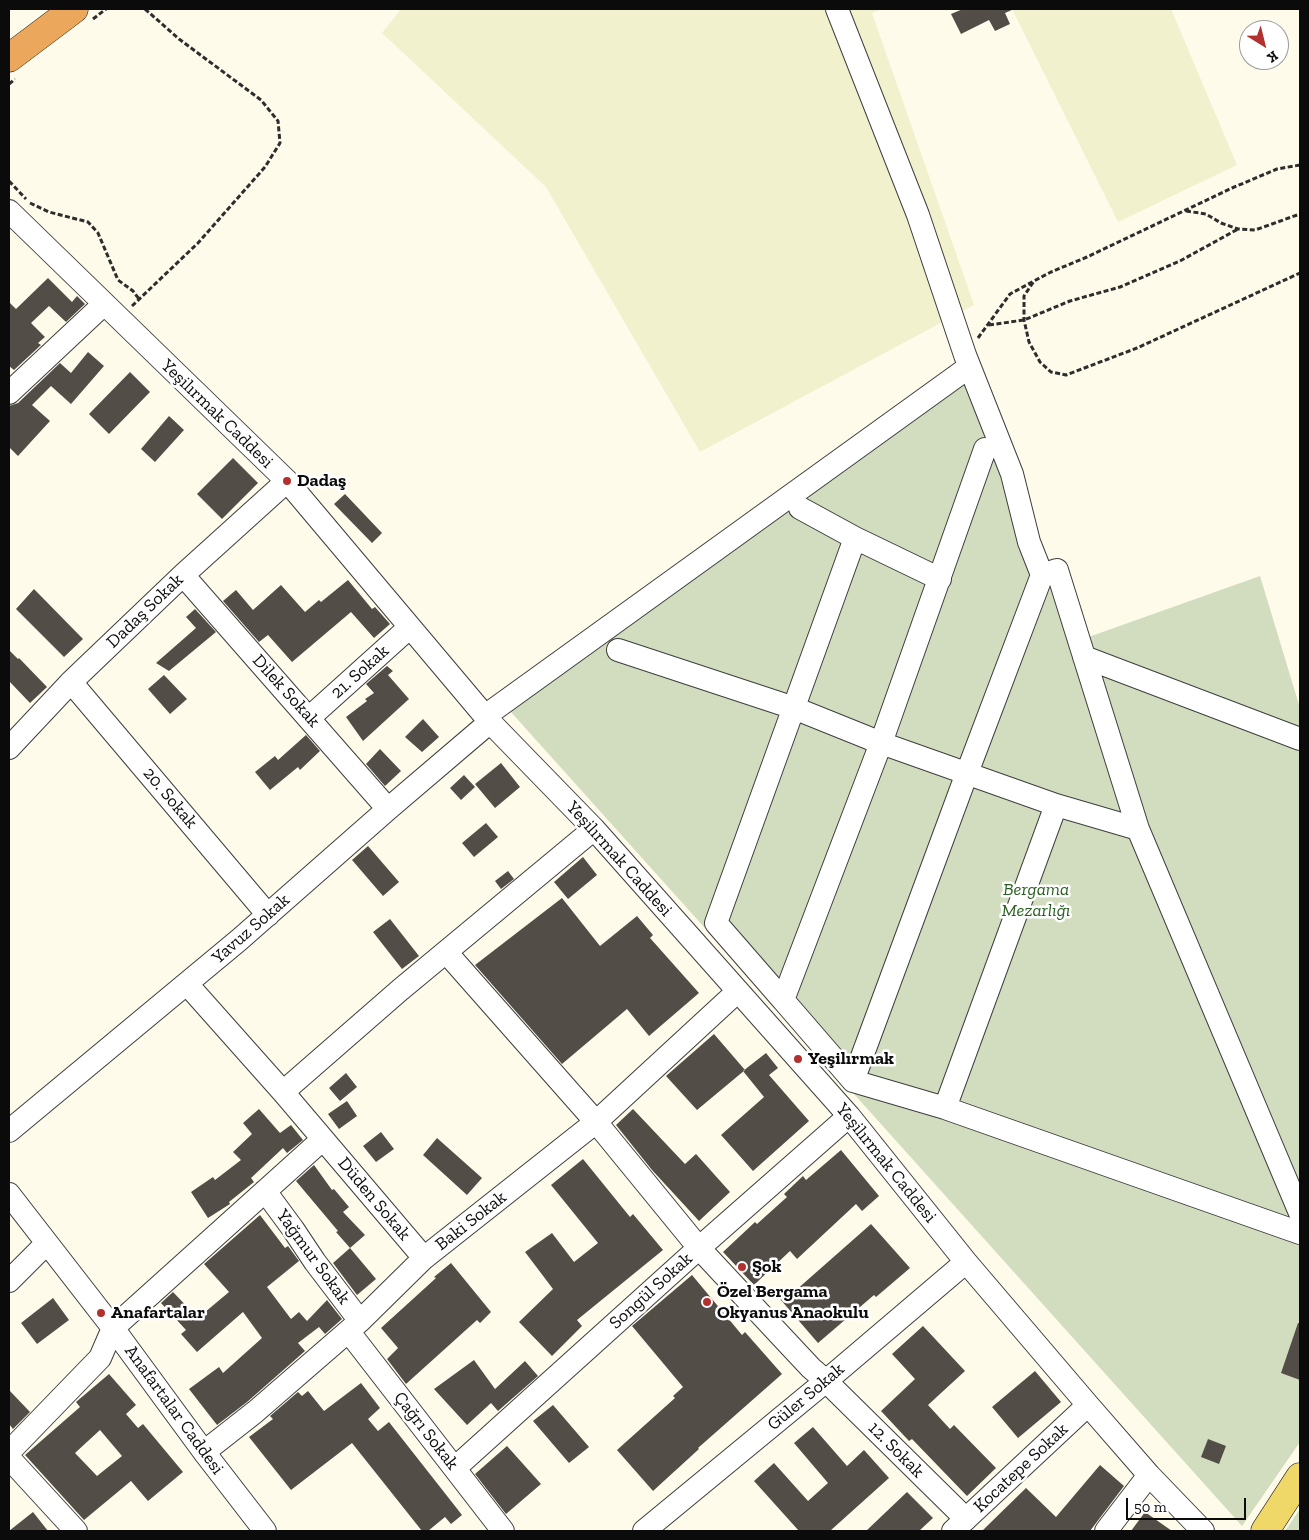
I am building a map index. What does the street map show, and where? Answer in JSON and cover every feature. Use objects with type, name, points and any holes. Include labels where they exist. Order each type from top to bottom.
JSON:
[{"type":"highway","points":[[9,58],[74,9]]},
{"type":"main road","points":[[1264,1531],[1300,1477]]},
{"type":"street","points":[[837,9],[918,215],[967,361],[1012,474],[1029,542],[1050,573],[1084,657],[1138,829],[1300,1213]]},
{"type":"street","name":"Yeşilırmak Caddesi","points":[[9,211],[287,481],[487,719],[594,829],[849,1116],[966,1262],[1149,1475],[1203,1531]]},
{"type":"street","points":[[9,392],[111,311]]},
{"type":"street","name":"Yavuz Sokak","points":[[9,1131],[187,984],[388,809],[487,719],[967,361]]},
{"type":"street","points":[[783,1000],[882,743],[985,449]]},
{"type":"street","name":"Dadaş Sokak","points":[[9,748],[71,682],[183,575],[287,481]]},
{"type":"street","points":[[800,508],[855,538],[940,579]]},
{"type":"street","points":[[855,538],[716,923],[853,1081],[945,1108],[1300,1233]]},
{"type":"street","points":[[853,1081],[967,773],[1050,573]]},
{"type":"street","name":"Dilek Sokak","points":[[183,575],[310,717],[388,809]]},
{"type":"street","name":"21. Sokak","points":[[310,717],[410,627]]},
{"type":"street","points":[[618,650],[794,708],[882,743],[1056,805],[1138,829]]},
{"type":"street","points":[[1084,657],[1300,739]]},
{"type":"street","name":"20. Sokak","points":[[71,682],[268,914]]},
{"type":"street","points":[[945,1108],[1056,805]]},
{"type":"street","points":[[283,1092],[446,952],[594,829]]},
{"type":"street","name":"12. Sokak","points":[[446,952],[596,1122],[699,1248],[960,1525]]},
{"type":"street","points":[[9,1452],[100,1358],[113,1328],[323,1139],[187,984]]},
{"type":"street","name":"Baki Sokak","points":[[204,1452],[355,1327],[424,1258],[596,1122],[738,991]]},
{"type":"street","name":"Songül Sokak","points":[[455,1468],[849,1116]]},
{"type":"street","name":"Düden Sokak","points":[[323,1139],[424,1258]]},
{"type":"street","name":"Yağmur Sokak","points":[[265,1191],[315,1262],[355,1327]]},
{"type":"street","name":"Anafartalar Caddesi","points":[[9,1194],[113,1328],[265,1531]]},
{"type":"street","points":[[9,1281],[46,1244]]},
{"type":"street","name":"Güler Sokak","points":[[644,1531],[826,1381],[966,1262]]},
{"type":"street","name":"Çağrı Sokak","points":[[355,1327],[455,1468],[503,1531]]},
{"type":"street","name":"Kocatepe Sokak","points":[[960,1525],[1088,1404]]},
{"type":"street","points":[[9,1458],[76,1531]]},
{"type":"street","points":[[1106,1531],[1149,1475]]},
{"type":"path","points":[[111,311],[139,299],[204,236],[265,167],[280,142],[278,121],[261,100],[179,39],[145,9]]},
{"type":"path","points":[[967,361],[1010,294],[1051,272],[1277,169],[1300,165]]},
{"type":"path","points":[[9,181],[33,205],[49,212],[88,222],[98,234],[118,280],[133,291],[139,299]]},
{"type":"path","points":[[1186,211],[1206,214],[1221,223],[1238,229],[1255,230],[1300,214]]},
{"type":"path","points":[[989,324],[1024,320],[1070,301],[1120,287],[1180,261],[1238,229]]},
{"type":"path","points":[[1034,281],[1024,296],[1024,320],[1029,342],[1040,362],[1052,372],[1066,375],[1137,348],[1300,273]]},
{"type":"green space","points":[[401,9],[881,9],[872,13],[974,305],[700,452],[546,187],[382,33]]},
{"type":"green space","points":[[1012,9],[1171,9],[1237,165],[1118,222]]},
{"type":"green space","name":"Bergama Mezarlığı","points":[[967,377],[1083,639],[1260,576],[1300,708],[1300,1442],[1242,1526],[510,711]]},
{"type":"green space","points":[[1300,1509],[1300,1531],[1285,1531]]},
{"type":"building","points":[[963,9],[1014,9],[1005,13],[1010,24],[995,31],[989,20],[961,34],[951,14]]},
{"type":"building","points":[[48,278],[72,302],[77,296],[85,304],[66,322],[49,306],[31,323],[45,337],[38,343],[41,345],[14,370],[9,366],[9,302],[16,309]]},
{"type":"building","points":[[88,352],[104,366],[71,404],[51,386],[32,405],[50,421],[18,456],[9,447],[9,406],[18,403],[60,363],[71,373]]},
{"type":"building","points":[[130,372],[150,392],[109,434],[89,414]]},
{"type":"building","points":[[169,416],[184,430],[155,462],[141,449]]},
{"type":"building","points":[[233,458],[258,483],[222,519],[197,494]]},
{"type":"building","points":[[345,494],[382,533],[372,543],[334,504]]},
{"type":"building","points":[[348,580],[372,609],[375,607],[390,624],[374,638],[351,612],[292,662],[268,635],[259,642],[223,601],[236,590],[253,610],[281,585],[305,612],[319,600],[321,602]]},
{"type":"building","points":[[34,589],[83,639],[64,657],[16,609]]},
{"type":"building","points":[[195,609],[216,632],[169,671],[156,663],[196,628],[186,617]]},
{"type":"building","points":[[9,650],[47,687],[30,703],[9,681]]},
{"type":"building","points":[[387,666],[393,671],[388,675],[409,699],[363,741],[346,717],[367,701],[365,699],[374,693],[366,684]]},
{"type":"building","points":[[164,675],[187,699],[170,714],[148,689]]},
{"type":"building","points":[[423,719],[439,737],[422,752],[405,737]]},
{"type":"building","points":[[306,735],[320,751],[300,770],[298,767],[270,790],[255,772],[275,756],[278,760]]},
{"type":"building","points":[[380,749],[401,771],[385,786],[366,764]]},
{"type":"building","points":[[501,763],[520,787],[495,808],[475,784]]},
{"type":"building","points":[[464,775],[475,787],[461,800],[450,788]]},
{"type":"building","points":[[486,823],[498,837],[474,857],[462,843]]},
{"type":"building","points":[[368,846],[399,882],[383,896],[352,860]]},
{"type":"building","points":[[583,857],[597,875],[568,899],[554,882]]},
{"type":"building","points":[[508,871],[514,879],[501,889],[495,881]]},
{"type":"building","points":[[562,898],[600,946],[637,916],[653,935],[650,938],[699,993],[649,1036],[627,1009],[562,1064],[475,965]]},
{"type":"building","points":[[390,919],[419,956],[402,969],[373,932]]},
{"type":"building","points":[[714,1034],[745,1070],[697,1110],[666,1076]]},
{"type":"building","points":[[766,1053],[778,1068],[769,1075],[809,1121],[753,1171],[721,1135],[764,1097],[743,1071]]},
{"type":"building","points":[[346,1073],[357,1087],[340,1101],[329,1088]]},
{"type":"building","points":[[347,1101],[357,1116],[339,1129],[328,1114]]},
{"type":"building","points":[[259,1109],[280,1133],[291,1125],[303,1140],[287,1153],[283,1148],[251,1178],[254,1182],[229,1202],[230,1204],[208,1218],[191,1192],[213,1177],[215,1180],[241,1160],[233,1152],[252,1134],[243,1123]]},
{"type":"building","points":[[633,1109],[685,1164],[696,1154],[730,1192],[699,1221],[652,1170],[616,1125]]},
{"type":"building","points":[[381,1132],[394,1149],[376,1162],[363,1146]]},
{"type":"building","points":[[437,1138],[482,1178],[467,1195],[423,1155]]},
{"type":"building","points":[[841,1150],[879,1196],[862,1211],[856,1204],[797,1259],[790,1251],[754,1285],[723,1252],[755,1222],[757,1224],[787,1197],[784,1194],[803,1176],[806,1180]]},
{"type":"building","points":[[583,1159],[630,1217],[633,1214],[663,1250],[577,1320],[582,1326],[552,1356],[519,1322],[553,1289],[525,1252],[552,1233],[574,1262],[598,1243],[551,1185]]},
{"type":"building","points":[[314,1165],[332,1190],[334,1189],[349,1207],[343,1212],[365,1235],[350,1248],[296,1181]]},
{"type":"building","points":[[260,1215],[285,1248],[288,1246],[299,1261],[267,1287],[291,1319],[299,1312],[307,1321],[327,1300],[342,1319],[325,1334],[319,1327],[298,1343],[305,1351],[247,1402],[217,1425],[189,1389],[219,1367],[223,1373],[262,1338],[243,1312],[197,1352],[181,1334],[186,1330],[161,1303],[173,1292],[198,1318],[229,1292],[204,1264]]},
{"type":"building","points":[[871,1224],[910,1268],[876,1297],[874,1295],[818,1343],[780,1299],[793,1288],[795,1291]]},
{"type":"building","points":[[350,1248],[376,1279],[357,1295],[333,1263]]},
{"type":"building","points":[[451,1263],[491,1312],[480,1323],[477,1320],[406,1384],[387,1359],[398,1348],[381,1328]]},
{"type":"building","points":[[692,1275],[742,1335],[745,1332],[782,1374],[698,1448],[653,1491],[617,1450],[675,1398],[673,1396],[683,1387],[632,1326]]},
{"type":"building","points":[[53,1298],[69,1320],[37,1344],[21,1323]]},
{"type":"building","points":[[1298,1323],[1300,1323],[1300,1380],[1281,1373]]},
{"type":"building","points":[[923,1326],[965,1371],[928,1405],[950,1429],[954,1425],[996,1468],[967,1496],[912,1439],[909,1441],[881,1411],[915,1379],[892,1354]]},
{"type":"building","points":[[474,1360],[495,1389],[525,1361],[538,1376],[498,1411],[491,1403],[467,1425],[434,1389]]},
{"type":"building","points":[[1035,1371],[1061,1402],[1018,1438],[992,1407]]},
{"type":"building","points":[[109,1374],[136,1405],[126,1414],[138,1428],[143,1424],[183,1472],[148,1501],[131,1481],[84,1520],[25,1455],[80,1407],[76,1402]],"holes":[[[100,1430],[122,1456],[97,1476],[75,1453]]]},
{"type":"building","points":[[361,1383],[380,1408],[368,1419],[378,1431],[389,1422],[462,1515],[451,1524],[445,1517],[428,1531],[422,1531],[352,1443],[291,1490],[249,1437],[273,1419],[270,1416],[298,1392],[302,1396],[308,1391],[324,1411]]},
{"type":"building","points":[[9,1390],[30,1412],[13,1429],[9,1424]]},
{"type":"building","points":[[553,1405],[589,1447],[569,1463],[533,1421]]},
{"type":"building","points":[[813,1427],[847,1466],[864,1450],[889,1478],[830,1531],[799,1531],[754,1481],[774,1463],[808,1501],[828,1483],[794,1443]]},
{"type":"building","points":[[1208,1439],[1226,1446],[1219,1464],[1201,1457]]},
{"type":"building","points":[[507,1446],[541,1484],[506,1514],[475,1474]]},
{"type":"building","points":[[1100,1465],[1124,1486],[1090,1531],[982,1531],[1026,1488],[1056,1517]]},
{"type":"building","points":[[907,1492],[933,1518],[919,1531],[866,1531]]},
{"type":"building","points":[[33,1512],[48,1531],[9,1531]]},
{"type":"building","points":[[1145,1512],[1172,1531],[1131,1531]]},
{"type":"place","name":"Dadaş","points":[[287,481]]},
{"type":"place","name":"Yeşilırmak","points":[[798,1059]]},
{"type":"place","name":"Şok","points":[[742,1267]]},
{"type":"place","name":"Özel Bergama Okyanus Anaokulu","points":[[707,1302]]},
{"type":"place","name":"Anafartalar","points":[[101,1313]]}]
